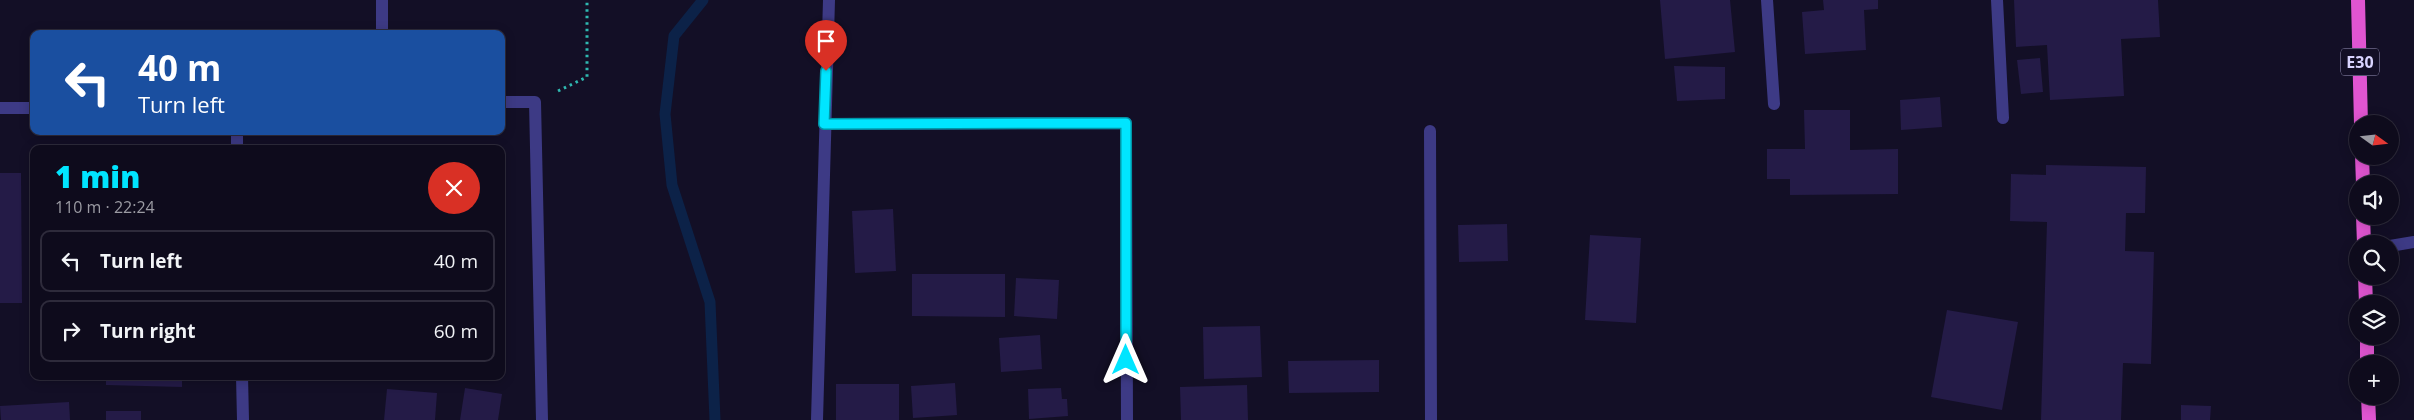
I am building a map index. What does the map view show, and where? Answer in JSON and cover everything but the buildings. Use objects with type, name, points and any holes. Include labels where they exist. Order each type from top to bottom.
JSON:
[{"type":"highway","name":"E30","points":[[2358,0],[2361,115]]},
{"type":"highway","points":[[2368,405],[2369,420]]},
{"type":"street","points":[[382,0],[382,30]]},
{"type":"street","points":[[817,420],[829,0]]},
{"type":"street","points":[[1767,0],[1774,104]]},
{"type":"street","points":[[1997,0],[2003,118]]},
{"type":"street","points":[[505,102],[535,102],[542,420]]},
{"type":"street","points":[[0,108],[30,108]]},
{"type":"street","points":[[824,124],[1126,123],[1127,420]]},
{"type":"street","points":[[1430,130],[1432,420]]},
{"type":"street","points":[[2399,244],[2414,242]]},
{"type":"street","points":[[242,380],[243,420]]},
{"type":"path","points":[[535,102],[587,77],[587,0]]},
{"type":"waterway","points":[[703,0],[674,36],[665,114],[672,185],[710,302],[715,420]]},
{"type":"route","points":[[826,71],[824,124],[1126,123],[1126,360]]}]
